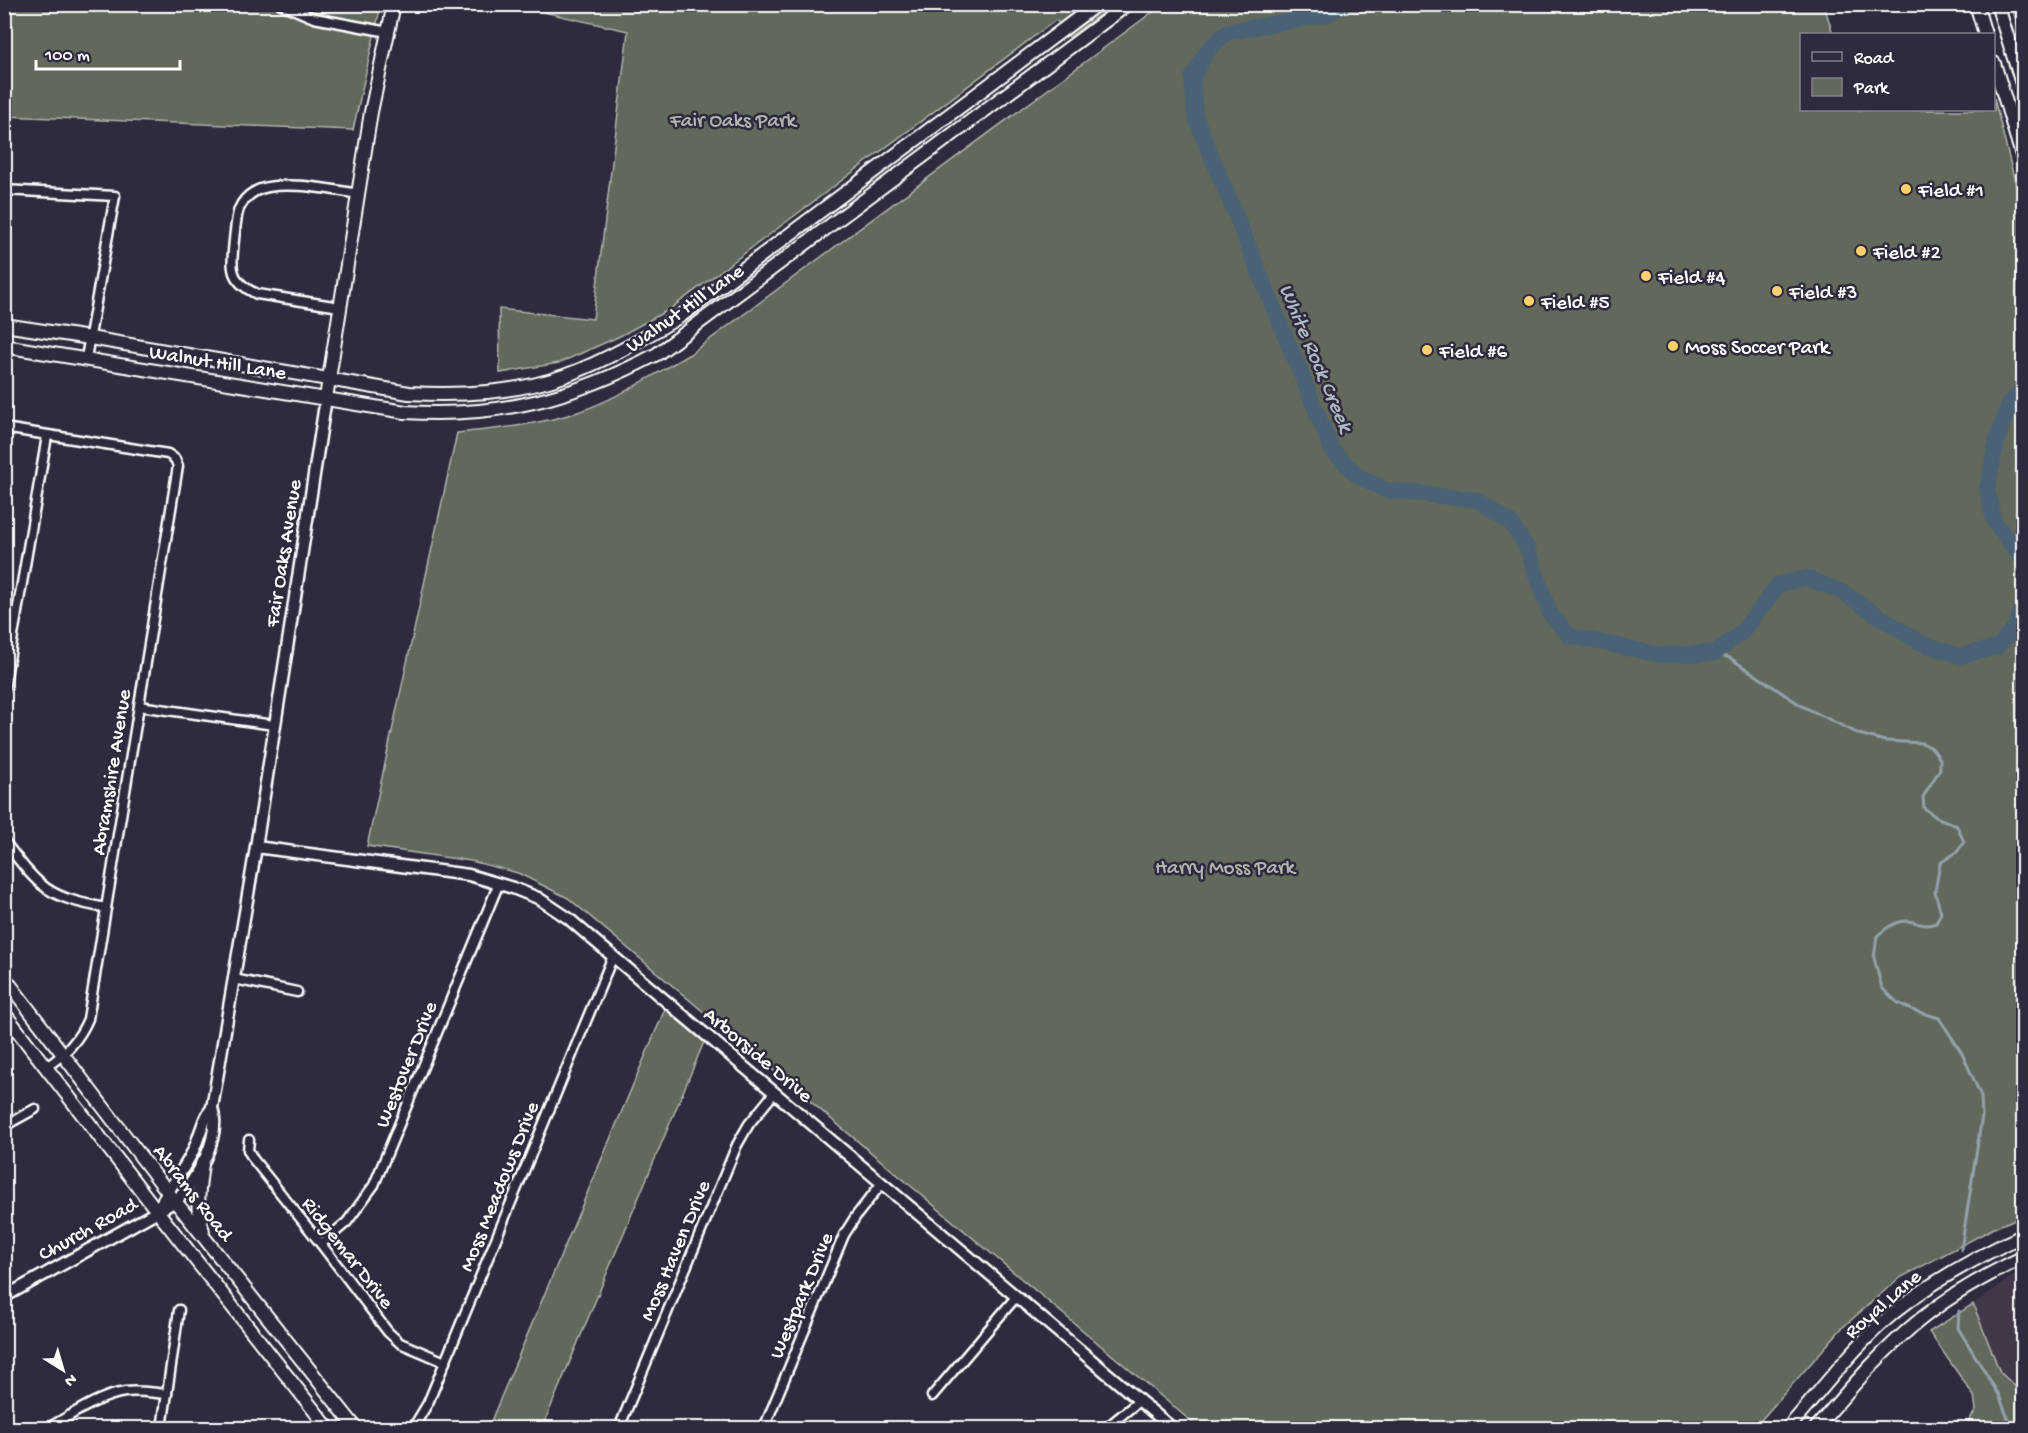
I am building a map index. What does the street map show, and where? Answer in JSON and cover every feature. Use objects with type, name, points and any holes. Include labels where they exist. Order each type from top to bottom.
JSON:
[{"type":"main road","name":"Fair Oaks Avenue","points":[[326,398],[371,112],[394,4]]},
{"type":"main road","name":"Walnut Hill Lane","points":[[4,325],[409,393],[456,394],[524,386],[561,377],[593,365],[682,315],[1097,4]]},
{"type":"main road","name":"Walnut Hill Lane","points":[[4,346],[405,412],[427,414],[501,410],[537,403],[604,380],[657,354],[1128,4]]},
{"type":"main road","points":[[1976,4],[1985,33]]},
{"type":"main road","points":[[1997,4],[2023,87],[2001,90]]},
{"type":"main road","points":[[1995,67],[2024,162]]},
{"type":"main road","name":"Abrams Road","points":[[4,977],[172,1196],[356,1428]]},
{"type":"main road","name":"Abrams Road","points":[[4,1013],[328,1428]]},
{"type":"main road","points":[[202,1164],[197,1209],[205,1237]]},
{"type":"main road","name":"Royal Lane","points":[[1788,1428],[1838,1370],[1883,1323],[1928,1287],[2024,1235]]},
{"type":"main road","name":"Royal Lane","points":[[1815,1428],[1887,1349],[1922,1318],[1975,1283],[2024,1257]]},
{"type":"main road","points":[[1965,1265],[1975,1283]]},
{"type":"street","points":[[281,4],[314,18],[388,32]]},
{"type":"street","points":[[340,307],[257,294],[246,290],[232,268],[238,212],[244,200],[255,191],[267,187],[319,187],[359,194]]},
{"type":"street","points":[[4,190],[115,195],[86,358]]},
{"type":"street","name":"Fair Oaks Avenue","points":[[172,1196],[200,1136],[205,1117],[212,1108],[256,847],[326,398]]},
{"type":"street","points":[[4,428],[47,436],[4,689]]},
{"type":"street","name":"Abramshire Avenue","points":[[46,1067],[64,1055],[83,1031],[88,1019],[178,466],[175,459],[168,454],[47,436]]},
{"type":"street","points":[[139,706],[274,725]]},
{"type":"street","points":[[4,841],[35,880],[47,890],[72,902],[106,908]]},
{"type":"street","name":"Arborside Drive","points":[[256,847],[470,875],[538,898],[568,918],[1172,1428]]},
{"type":"street","name":"Westover Drive","points":[[321,1244],[347,1222],[374,1185],[499,883]]},
{"type":"street","name":"Moss Meadows Drive","points":[[413,1428],[428,1403],[613,956]]},
{"type":"street","points":[[234,979],[297,992]]},
{"type":"street","name":"Moss Haven Drive","points":[[619,1428],[737,1145],[749,1124],[775,1092]]},
{"type":"street","points":[[4,1126],[35,1108]]},
{"type":"street","name":"Fair Oaks Avenue","points":[[157,1211],[192,1181],[202,1164],[209,1148],[216,1118],[212,1108]]},
{"type":"street","name":"Ridgemar Drive","points":[[249,1140],[248,1150],[253,1159],[388,1332],[400,1343],[445,1362]]},
{"type":"street","name":"Westpark Drive","points":[[764,1428],[844,1235],[882,1183]]},
{"type":"street","name":"Church Road","points":[[4,1297],[157,1211]]},
{"type":"street","points":[[932,1396],[1016,1297]]},
{"type":"street","points":[[162,1428],[179,1310]]},
{"type":"street","points":[[48,1428],[89,1406],[123,1392],[167,1394]]},
{"type":"street","points":[[1106,1428],[1139,1401]]},
{"type":"shaded area","points":[[2023,1271],[2023,1394],[2000,1372],[1973,1304]]},
{"type":"green space","points":[[5,5],[381,5],[353,130],[5,116]]},
{"type":"green space","name":"Fair Oaks Park","points":[[512,5],[1113,5],[1069,37],[1056,20],[670,309],[618,337],[559,363],[500,373],[499,309],[593,319],[628,31]]},
{"type":"green space","name":"Harry Moss Park","points":[[1162,5],[1824,5],[1833,33],[1800,33],[1800,111],[1995,111],[1995,102],[2024,218],[2023,1216],[1996,1227],[1898,1279],[1842,1328],[1754,1428],[1199,1428],[568,898],[518,873],[471,861],[367,846],[457,433],[531,424],[590,408],[620,394],[690,354]]},
{"type":"green space","points":[[2011,5],[2023,5],[2023,42]]},
{"type":"green space","points":[[665,1009],[704,1042],[542,1428],[488,1428]]},
{"type":"green space","points":[[1973,1304],[2000,1372],[2023,1394],[2023,1428],[1964,1428],[1976,1410],[1974,1396],[1929,1332]]},
{"type":"waterway","name":"White Rock Creek","points":[[1343,4],[1328,14],[1227,32],[1207,51],[1192,78],[1195,116],[1332,450],[1357,475],[1385,490],[1478,500],[1511,523],[1527,548],[1550,614],[1570,636],[1661,655],[1715,653],[1741,633],[1779,584],[1807,578],[1842,592],[1919,642],[1960,656],[1997,647],[2016,626],[2024,603]]},
{"type":"waterway","name":"White Rock Creek","points":[[2024,388],[2010,401],[1997,439],[1987,490],[1994,521],[2024,561]]},
{"type":"waterway","points":[[1715,653],[1730,658],[1802,706],[1859,734],[1885,741],[1922,743],[1932,748],[1940,759],[1940,769],[1923,797],[1924,808],[1936,817],[1957,826],[1964,842],[1957,852],[1940,863],[1935,892],[1941,913],[1936,923],[1924,925],[1903,921],[1887,928],[1877,936],[1874,958],[1882,988],[1898,1003],[1939,1018],[1962,1053],[1981,1096],[1982,1116],[1961,1250]]},
{"type":"waterway","points":[[1959,1311],[1958,1328],[1999,1395],[2007,1416],[2008,1428]]},
{"type":"place","name":"Field #1","points":[[1906,189]]},
{"type":"place","name":"Field #2","points":[[1861,251]]},
{"type":"place","name":"Field #4","points":[[1646,276]]},
{"type":"place","name":"Field #3","points":[[1777,291]]},
{"type":"place","name":"Field #5","points":[[1529,301]]},
{"type":"place","name":"Moss Soccer Park","points":[[1673,346]]},
{"type":"place","name":"Field #6","points":[[1427,350]]}]
